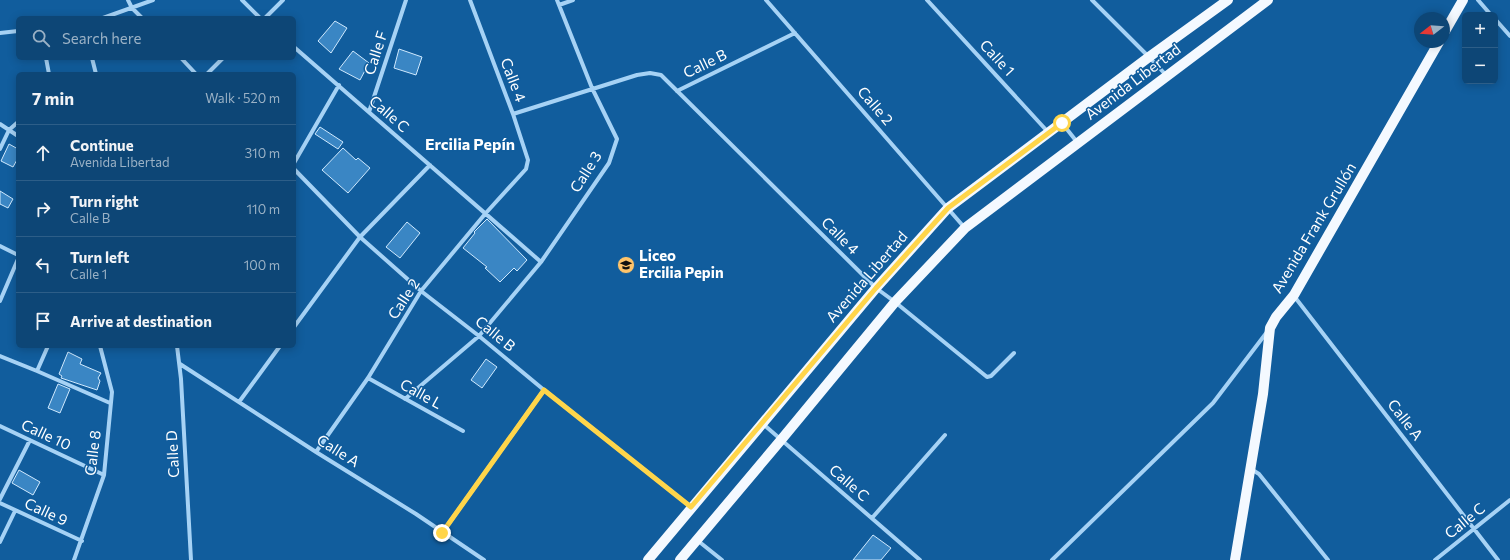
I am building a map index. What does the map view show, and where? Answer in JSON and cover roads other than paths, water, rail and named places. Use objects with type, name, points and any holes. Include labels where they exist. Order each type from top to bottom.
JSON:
[{"type":"main road","name":"Avenida Libertad","points":[[648,560],[876,288],[948,208],[1228,0]]},
{"type":"main road","name":"Avenida Libertad","points":[[680,560],[895,302],[965,228],[1166,75],[1268,0]]},
{"type":"main road","points":[[1450,23],[1463,0]]},
{"type":"main road","name":"Avenida Frank Grullón","points":[[1235,560],[1263,394],[1270,328],[1276,317],[1294,295],[1436,48]]},
{"type":"street","points":[[128,0],[132,8],[140,16]]},
{"type":"street","points":[[109,16],[153,0]]},
{"type":"street","points":[[242,0],[258,16]]},
{"type":"street","points":[[267,16],[283,0]]},
{"type":"street","name":"Calle F","points":[[369,112],[406,0]]},
{"type":"street","name":"Calle 4","points":[[470,0],[528,160],[526,169]]},
{"type":"street","points":[[558,2],[572,0]]},
{"type":"street","name":"Calle 2","points":[[767,0],[965,228]]},
{"type":"street","name":"Calle 1","points":[[927,0],[1049,133]]},
{"type":"street","points":[[1092,0],[1150,57],[1166,75]]},
{"type":"street","points":[[1478,0],[1488,12]]},
{"type":"street","name":"Calle 3","points":[[405,398],[479,336],[541,262],[609,162],[617,139],[592,88],[558,2]]},
{"type":"street","points":[[1498,22],[1510,36]]},
{"type":"street","points":[[0,33],[16,31]]},
{"type":"street","name":"Calle B","points":[[512,114],[592,88],[637,75],[650,73],[661,75],[677,92],[795,33]]},
{"type":"street","name":"Calle C","points":[[296,49],[541,262]]},
{"type":"street","points":[[46,60],[49,72]]},
{"type":"street","points":[[92,60],[96,72]]},
{"type":"street","points":[[183,60],[194,72]]},
{"type":"street","points":[[209,72],[222,60]]},
{"type":"street","points":[[296,160],[339,85]]},
{"type":"street","name":"Calle 4","points":[[677,92],[876,288],[987,377],[991,376],[1014,353]]},
{"type":"street","points":[[1062,123],[1078,143]]},
{"type":"street","points":[[0,124],[16,135]]},
{"type":"street","points":[[0,149],[9,130],[16,124]]},
{"type":"street","points":[[296,324],[360,237],[430,165]]},
{"type":"street","name":"Calle 2","points":[[316,452],[368,378],[421,291],[485,214],[526,169]]},
{"type":"street","name":"Calle B","points":[[296,171],[360,237],[421,291],[691,507]]},
{"type":"street","points":[[0,246],[16,254]]},
{"type":"street","points":[[0,300],[16,264]]},
{"type":"street","name":"Calle A","points":[[1294,295],[1498,560]]},
{"type":"street","points":[[1052,560],[1213,403],[1270,328]]},
{"type":"street","points":[[37,371],[47,348]]},
{"type":"street","name":"Calle 8","points":[[74,560],[82,541],[104,475],[112,392],[101,348]]},
{"type":"street","name":"Calle D","points":[[176,348],[180,364],[191,560]]},
{"type":"street","points":[[239,402],[279,348]]},
{"type":"street","points":[[0,356],[110,403]]},
{"type":"street","name":"Calle A","points":[[180,364],[316,452],[416,514],[484,560]]},
{"type":"street","name":"Calle L","points":[[368,378],[463,431]]},
{"type":"street","points":[[442,533],[544,390]]},
{"type":"street","name":"Calle C","points":[[762,423],[920,560]]},
{"type":"street","name":"Calle 10","points":[[0,426],[104,475]]},
{"type":"street","points":[[872,518],[944,435]]},
{"type":"street","points":[[0,499],[30,440]]},
{"type":"street","points":[[1250,468],[1259,474],[1328,560]]},
{"type":"street","name":"Calle C","points":[[1435,560],[1510,500]]},
{"type":"street","name":"Calle 9","points":[[0,503],[82,541]]},
{"type":"street","points":[[0,542],[15,511]]},
{"type":"street","points":[[697,540],[722,560]]},
{"type":"place","name":"Liceo Ercilia Pepin","points":[[626,265]]},
{"type":"district","name":"Ercilia Pepín","points":[[470,144]]}]
